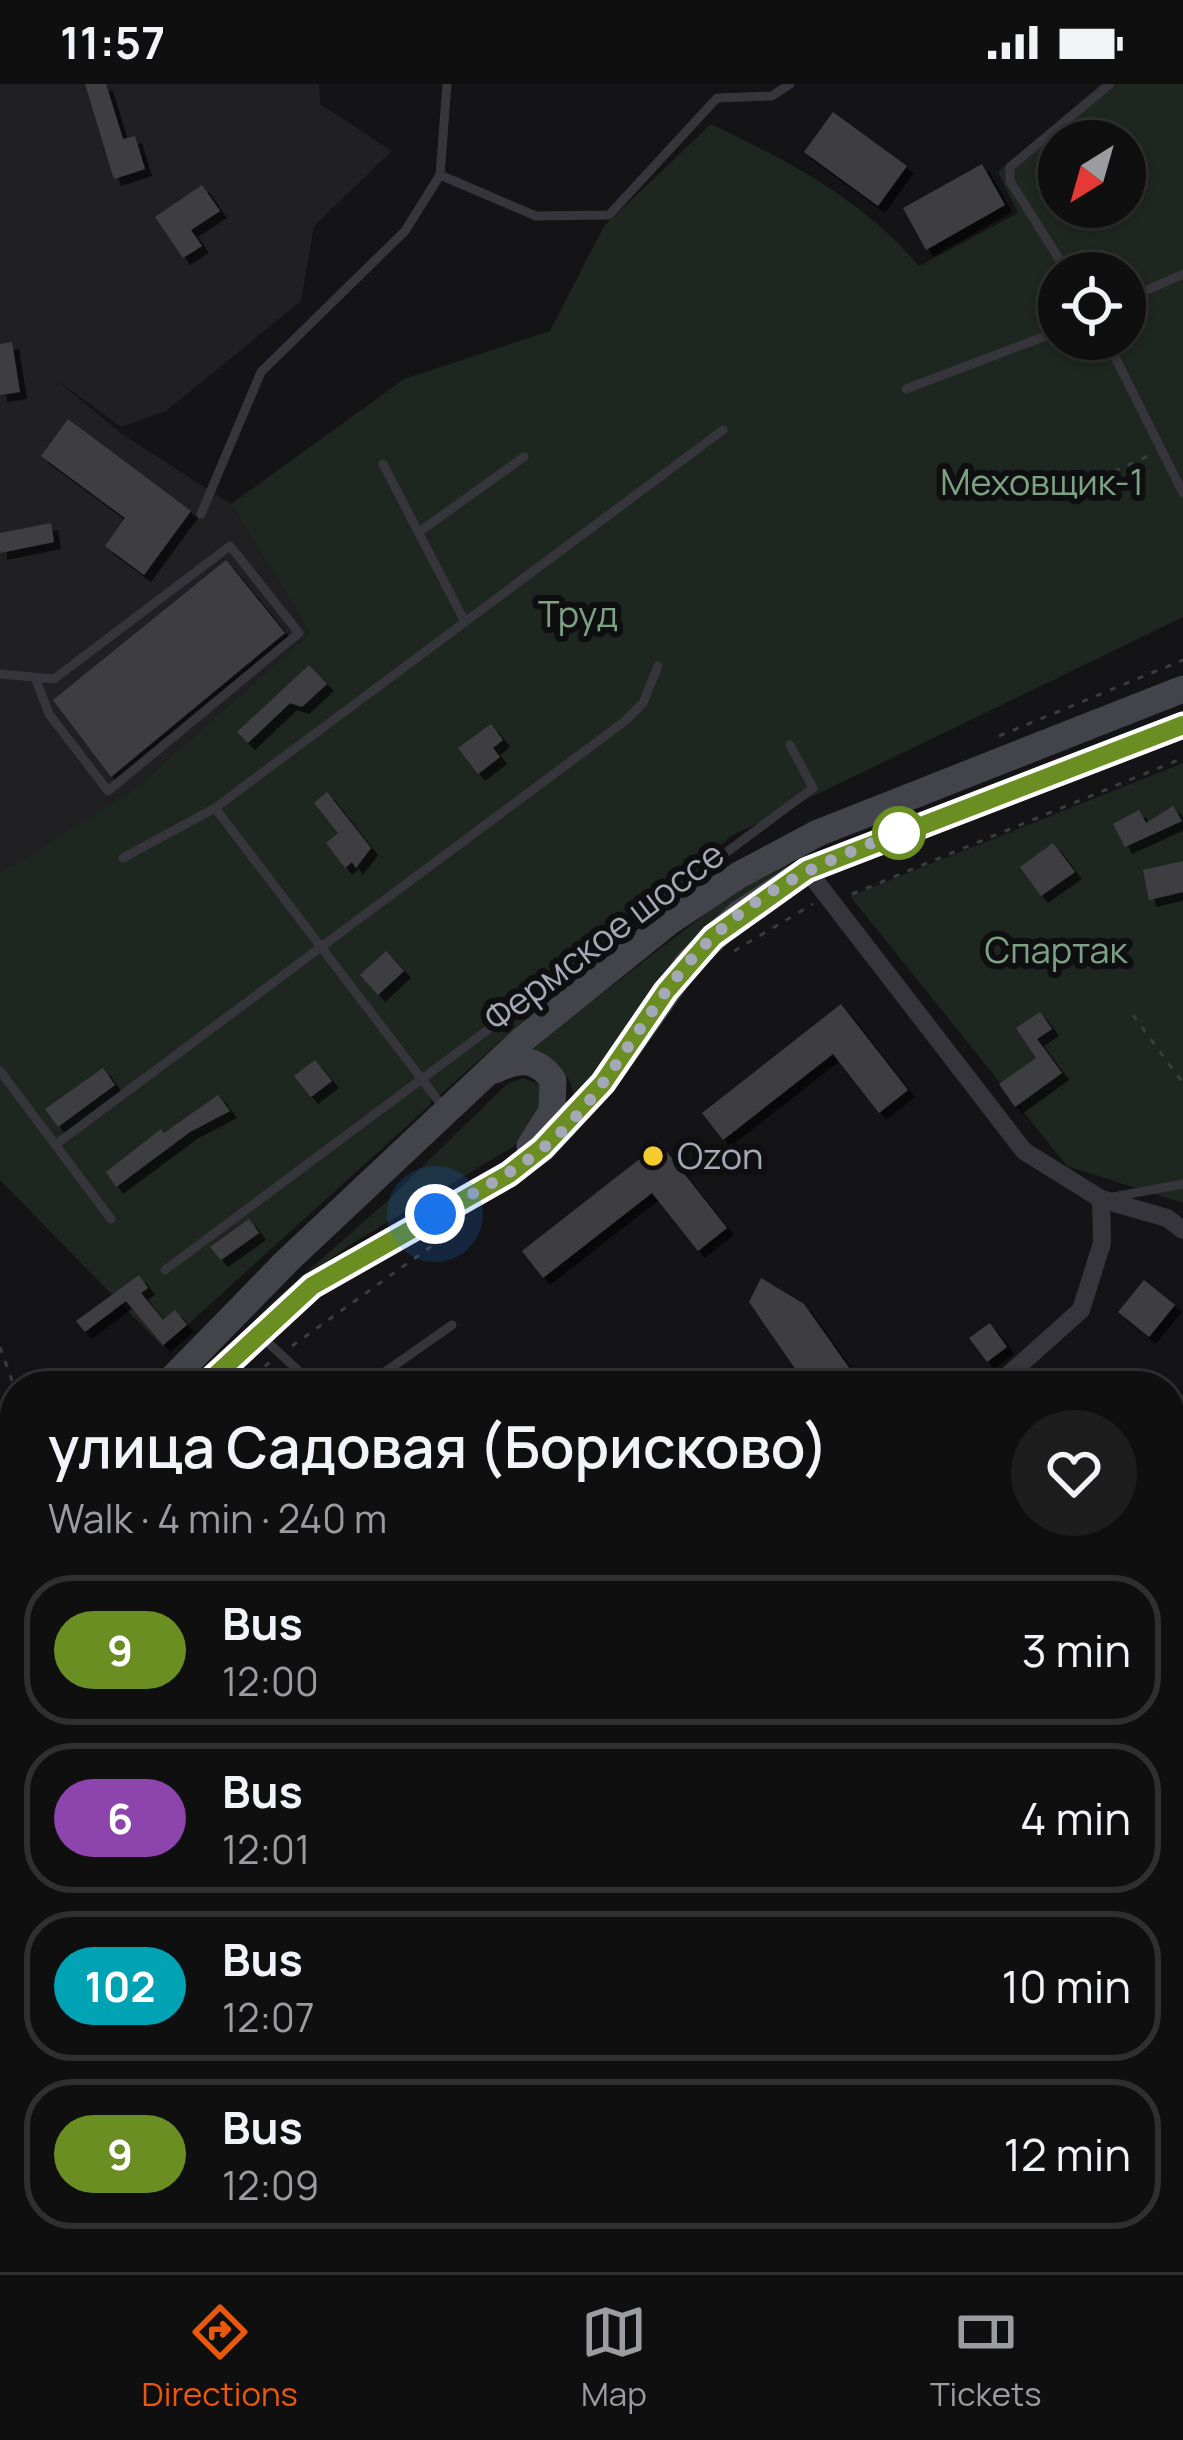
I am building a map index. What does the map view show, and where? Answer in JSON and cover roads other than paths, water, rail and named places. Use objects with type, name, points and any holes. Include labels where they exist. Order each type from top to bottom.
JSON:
[{"type":"main road","name":"Фермское шоссе","points":[[180,1371],[287,1261],[485,1075],[670,921],[791,845],[1183,688]]},
{"type":"main road","name":"Фермское шоссе","points":[[219,1371],[312,1286],[509,1174],[570,1123],[713,937],[807,870],[1183,725]]},
{"type":"main road","points":[[791,845],[807,870]]},
{"type":"main road","points":[[485,1075],[523,1060],[535,1062],[553,1080],[552,1112],[509,1174]]},
{"type":"street","points":[[807,870],[1024,1151],[1101,1199],[1167,1218],[1183,1230]]},
{"type":"street","points":[[1013,1371],[1082,1310],[1102,1243],[1101,1199]]},
{"type":"lane","points":[[201,514],[261,372],[405,230],[440,175],[447,84]]},
{"type":"lane","points":[[440,175],[536,216],[609,215],[717,98],[772,96],[790,84]]},
{"type":"lane","points":[[1055,252],[1010,181],[1010,166],[1110,84]]},
{"type":"lane","points":[[1146,291],[1183,274]]},
{"type":"lane","points":[[906,389],[1038,339]]},
{"type":"lane","points":[[1117,360],[1183,493]]},
{"type":"lane","points":[[123,858],[215,808],[723,430]]},
{"type":"lane","points":[[419,532],[524,457]]},
{"type":"lane","points":[[383,464],[465,622]]},
{"type":"lane","points":[[0,674],[34,677],[54,679],[230,546],[299,633],[108,791],[49,713],[34,677]]},
{"type":"lane","points":[[55,1145],[626,721],[643,703],[658,666]]},
{"type":"lane","points":[[165,1270],[813,788],[790,745]]},
{"type":"lane","points":[[215,808],[446,1112]]},
{"type":"lane","points":[[0,1071],[110,1219]]},
{"type":"lane","points":[[1101,1199],[1183,1184]]},
{"type":"lane","points":[[386,1371],[452,1325]]},
{"type":"lane","points":[[258,1333],[298,1371]]},
{"type":"place","name":"Ozon","points":[[653,1156]]},
{"type":"park label","name":"Меховщик-1","points":[[1042,482]]},
{"type":"park label","name":"Труд","points":[[578,614]]},
{"type":"park label","name":"Спартак","points":[[1056,950]]}]
